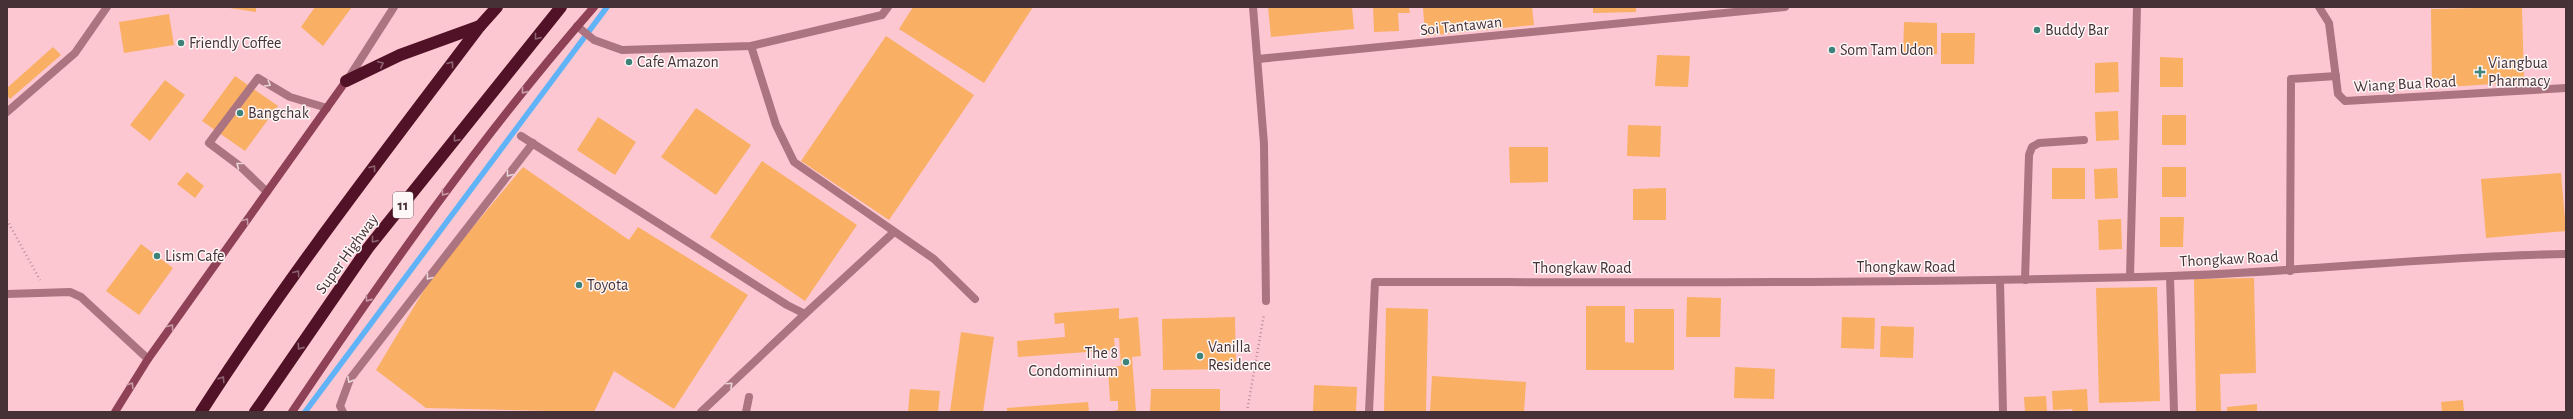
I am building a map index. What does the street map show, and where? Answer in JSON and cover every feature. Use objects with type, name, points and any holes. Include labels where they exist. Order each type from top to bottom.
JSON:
[{"type":"highway","name":"Super Highway","points":[[201,412],[228,370],[362,182],[480,26],[497,7]]},
{"type":"highway","name":"Super Highway","points":[[255,412],[368,248],[561,7]]},
{"type":"highway","points":[[346,81],[400,55],[480,26]]},
{"type":"main road","points":[[292,412],[389,270],[448,188],[580,29],[594,7]]},
{"type":"main road","points":[[115,412],[148,359],[346,81]]},
{"type":"street","points":[[7,112],[75,53],[107,7]]},
{"type":"street","points":[[346,81],[394,7]]},
{"type":"street","points":[[580,29],[594,40],[622,50],[751,46],[882,15],[888,7]]},
{"type":"street","points":[[1254,7],[1264,144],[1266,302]]},
{"type":"street","name":"Soi Tantawan","points":[[1258,59],[1785,7]]},
{"type":"street","points":[[2130,276],[2137,7]]},
{"type":"street","name":"Wiang Bua Road","points":[[2319,7],[2330,23],[2338,94],[2346,101],[2566,88]]},
{"type":"street","points":[[751,46],[776,126],[794,162],[934,260],[975,299]]},
{"type":"street","points":[[2290,271],[2291,79],[2336,76]]},
{"type":"street","points":[[268,192],[241,167],[210,143],[258,78],[290,97],[328,108]]},
{"type":"street","points":[[521,136],[780,301],[805,314]]},
{"type":"street","points":[[2025,280],[2029,155],[2032,147],[2039,143],[2084,140]]},
{"type":"street","points":[[343,412],[340,406],[350,380],[533,143]]},
{"type":"street","points":[[701,412],[894,232]]},
{"type":"street","name":"Thongkaw Road","points":[[1369,412],[1375,282],[2000,281],[2290,271],[2497,255],[2566,254]]},
{"type":"street","points":[[2170,276],[2174,412]]},
{"type":"street","points":[[2000,281],[2003,412]]},
{"type":"street","points":[[7,294],[70,292],[81,297],[148,359]]},
{"type":"street","points":[[746,412],[749,397]]},
{"type":"path","points":[[7,220],[47,292]]},
{"type":"path","points":[[1247,412],[1266,302]]},
{"type":"building","points":[[223,7],[256,7],[256,12]]},
{"type":"building","points":[[315,7],[352,7],[323,46],[301,27]]},
{"type":"building","points":[[913,7],[1033,7],[984,83],[899,29]]},
{"type":"building","points":[[1268,7],[1352,7],[1354,29],[1271,37]]},
{"type":"building","points":[[1373,7],[1409,7],[1410,13],[1398,13],[1399,31],[1374,32]]},
{"type":"building","points":[[1423,7],[1532,7],[1534,25],[1425,36]]},
{"type":"building","points":[[1593,7],[1636,7],[1636,12],[1593,13]]},
{"type":"building","points":[[2522,7],[2524,82],[2432,88],[2431,9]]},
{"type":"building","points":[[169,14],[174,45],[124,53],[119,22]]},
{"type":"building","points":[[1904,22],[1937,23],[1937,54],[1903,54]]},
{"type":"building","points":[[1941,33],[1975,33],[1974,64],[1941,64]]},
{"type":"building","points":[[886,36],[974,95],[889,220],[801,161]]},
{"type":"building","points":[[53,47],[61,55],[10,99],[7,95],[7,88]]},
{"type":"building","points":[[1657,55],[1690,56],[1688,87],[1655,86]]},
{"type":"building","points":[[2160,57],[2183,58],[2183,87],[2160,87]]},
{"type":"building","points":[[2118,62],[2119,92],[2095,93],[2095,63]]},
{"type":"building","name":"Bangchak","points":[[235,76],[278,106],[245,151],[202,121]]},
{"type":"building","points":[[165,80],[185,95],[150,141],[130,125]]},
{"type":"building","points":[[696,108],[751,145],[716,195],[661,157]]},
{"type":"building","points":[[2118,111],[2119,140],[2096,141],[2095,112]]},
{"type":"building","points":[[2162,115],[2186,115],[2186,145],[2162,145]]},
{"type":"building","points":[[598,117],[636,142],[615,175],[577,150]]},
{"type":"building","points":[[1628,125],[1661,126],[1660,157],[1627,156]]},
{"type":"building","points":[[1509,147],[1548,147],[1548,182],[1510,183]]},
{"type":"building","points":[[762,161],[857,225],[805,301],[710,237]]},
{"type":"building","name":"Toyota","points":[[523,167],[629,240],[638,227],[748,295],[674,409],[614,371],[594,412],[426,408],[376,370],[433,275]]},
{"type":"building","points":[[2162,167],[2186,167],[2186,197],[2162,197]]},
{"type":"building","points":[[2052,168],[2085,168],[2085,199],[2052,199]]},
{"type":"building","points":[[2117,168],[2118,198],[2095,199],[2094,169]]},
{"type":"building","points":[[187,172],[204,186],[195,198],[177,184]]},
{"type":"building","points":[[2561,173],[2566,231],[2486,238],[2481,179]]},
{"type":"building","points":[[1666,188],[1666,220],[1633,220],[1633,189]]},
{"type":"building","points":[[2160,217],[2184,217],[2183,247],[2160,247]]},
{"type":"building","points":[[2121,219],[2122,249],[2099,250],[2098,220]]},
{"type":"building","points":[[141,244],[173,268],[139,315],[106,291]]},
{"type":"building","points":[[2254,278],[2256,373],[2220,374],[2221,412],[2196,412],[2194,279]]},
{"type":"building","points":[[2157,287],[2160,401],[2099,403],[2096,288]]},
{"type":"building","points":[[1687,297],[1721,298],[1720,337],[1686,337]]},
{"type":"building","points":[[1586,306],[1625,306],[1625,342],[1634,343],[1634,309],[1674,309],[1674,370],[1586,370]]},
{"type":"building","name":"The 8 Condominium","points":[[1119,308],[1119,319],[1138,317],[1141,356],[1132,357],[1136,412],[1108,412],[1118,410],[1118,401],[1110,401],[1108,367],[1121,366],[1119,338],[1114,338],[1115,350],[1018,357],[1017,341],[1065,337],[1064,323],[1055,324],[1054,313]]},
{"type":"building","points":[[1386,308],[1428,309],[1426,412],[1384,412]]},
{"type":"building","name":"Vanilla Residence","points":[[1235,317],[1236,369],[1163,370],[1162,319]]},
{"type":"building","points":[[1842,317],[1875,318],[1874,349],[1841,348]]},
{"type":"building","points":[[1881,326],[1914,327],[1913,358],[1880,357]]},
{"type":"building","points":[[961,332],[994,337],[983,412],[950,412]]},
{"type":"building","points":[[1735,367],[1775,369],[1774,399],[1734,398]]},
{"type":"building","points":[[1432,376],[1526,382],[1524,412],[1430,412]]},
{"type":"building","points":[[1314,385],[1357,387],[1356,412],[1313,412]]},
{"type":"building","points":[[910,389],[940,391],[938,412],[908,412]]},
{"type":"building","points":[[1151,389],[1220,389],[1220,412],[1150,412]]},
{"type":"building","points":[[2087,389],[2088,412],[2073,412],[2072,409],[2053,410],[2052,391]]},
{"type":"building","points":[[2046,396],[2047,412],[2025,412],[2024,397]]},
{"type":"building","points":[[2463,400],[2464,412],[2442,412],[2441,402]]},
{"type":"building","name":"The 8 Condominium","points":[[1088,402],[1089,412],[1007,412],[1007,408]]},
{"type":"building","points":[[2257,404],[2257,412],[2227,412],[2227,407]]},
{"type":"waterway","points":[[305,412],[607,7]]},
{"type":"place","name":"Buddy Bar","points":[[2037,30]]},
{"type":"place","name":"Friendly Coffee","points":[[181,43]]},
{"type":"place","name":"Som Tam Udon","points":[[1832,50]]},
{"type":"place","name":"Cafe Amazon","points":[[629,62]]},
{"type":"place","name":"Viangbua Pharmacy","points":[[2480,72]]},
{"type":"place","name":"Bangchak","points":[[240,113]]},
{"type":"place","name":"Lism Cafe","points":[[157,256]]},
{"type":"place","name":"Toyota","points":[[579,285]]},
{"type":"place","name":"Vanilla Residence","points":[[1200,356]]},
{"type":"place","name":"The 8 Condominium","points":[[1126,362]]}]
